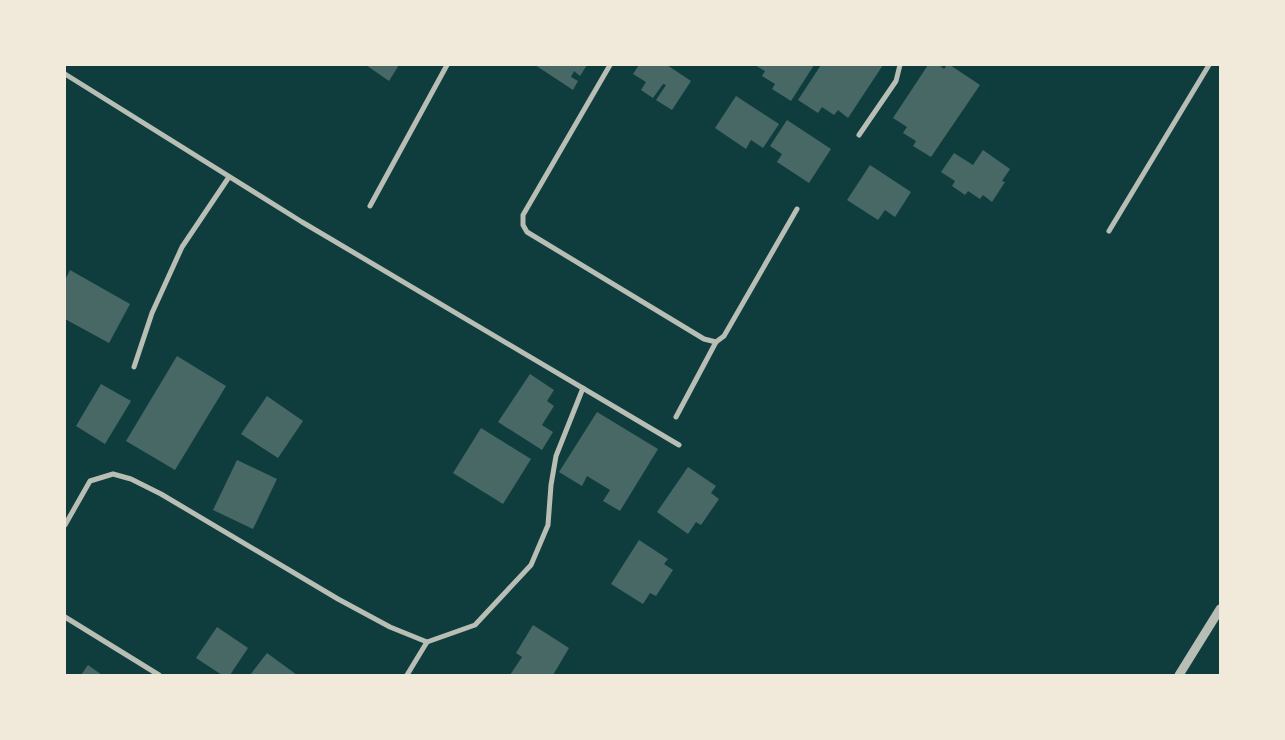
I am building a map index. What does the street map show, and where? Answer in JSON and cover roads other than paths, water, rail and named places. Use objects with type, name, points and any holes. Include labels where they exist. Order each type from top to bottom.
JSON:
[{"type":"street","points":[[370,206],[446,65]]},
{"type":"street","points":[[610,65],[523,214],[523,225],[527,232],[704,339],[716,342]]},
{"type":"street","points":[[859,135],[896,81],[900,65]]},
{"type":"street","points":[[1109,230],[1209,65]]},
{"type":"street","points":[[65,74],[229,177],[679,445]]},
{"type":"street","points":[[134,367],[152,313],[182,247],[229,177]]},
{"type":"street","points":[[676,417],[716,342],[724,336],[797,209]]},
{"type":"street","points":[[407,675],[427,642],[475,625],[531,565],[548,525],[551,484],[556,456],[583,388]]},
{"type":"street","points":[[65,525],[90,481],[113,474],[161,494],[338,599],[390,627],[427,642]]},
{"type":"street","points":[[1179,675],[1220,609]]},
{"type":"street","points":[[65,617],[159,675]]}]
